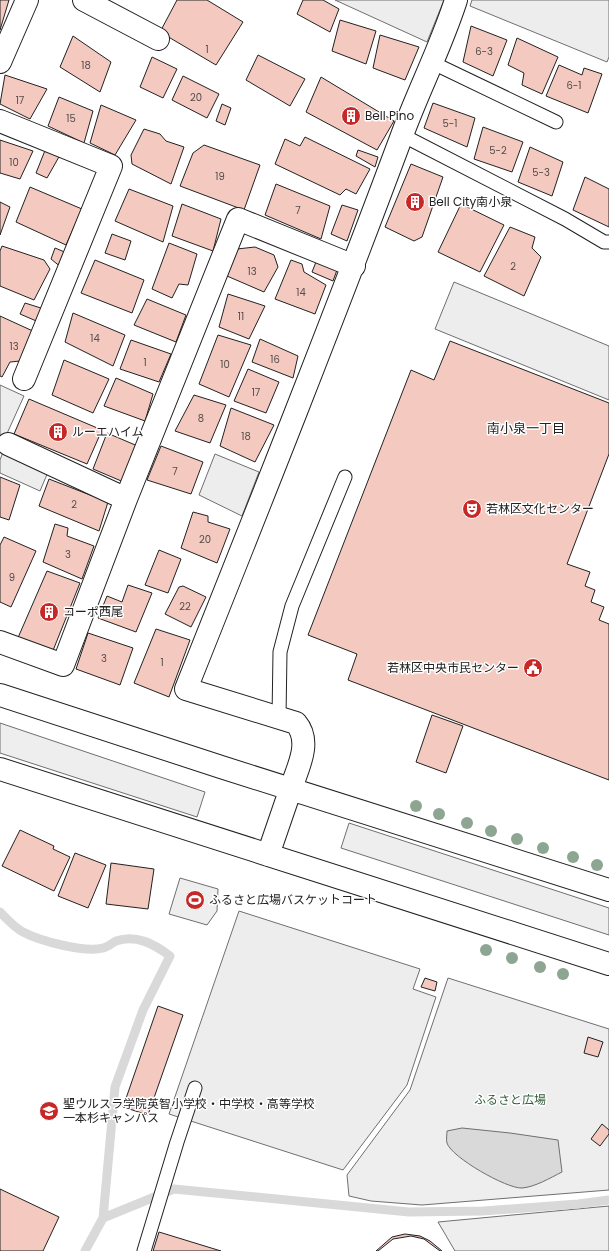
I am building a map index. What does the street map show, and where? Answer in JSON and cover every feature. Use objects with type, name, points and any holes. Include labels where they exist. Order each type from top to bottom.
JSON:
[{"type":"street","points":[[0,62],[27,0]]},
{"type":"street","points":[[84,0],[158,39]]},
{"type":"street","points":[[268,855],[305,742],[303,731],[296,723],[186,689],[354,266],[402,135],[433,64],[456,0]]},
{"type":"street","points":[[0,121],[111,166],[24,379]]},
{"type":"street","points":[[0,642],[63,665],[126,499],[238,219],[354,266]]},
{"type":"street","points":[[8,444],[126,499]]},
{"type":"street","points":[[0,695],[609,890]]},
{"type":"street","points":[[0,769],[609,964]]},
{"type":"lane","points":[[433,64],[556,122]]},
{"type":"lane","points":[[402,135],[564,218],[604,242],[609,242]]},
{"type":"lane","points":[[280,718],[280,652],[292,606],[345,477]]},
{"type":"lane","points":[[144,1251],[176,1142],[195,1088]]},
{"type":"green space","points":[[0,723],[205,792],[197,817],[0,753]]},
{"type":"green space","points":[[349,823],[609,908],[609,935],[341,848]]},
{"type":"green space","name":"ふるさと広場バスケットコート","points":[[180,878],[218,889],[217,911],[207,925],[169,914]]},
{"type":"green space","name":"ふるさと広場","points":[[448,978],[609,1029],[609,1190],[422,1205],[371,1201],[349,1196],[347,1175],[410,1090]]},
{"type":"green space","points":[[609,1206],[609,1251],[455,1251],[438,1222]]},
{"type":"shaded area","points":[[335,0],[444,0],[427,42]]},
{"type":"shaded area","points":[[472,0],[609,0],[609,57],[607,62],[470,6]]},
{"type":"shaded area","points":[[454,282],[609,346],[609,400],[435,329]]},
{"type":"shaded area","points":[[0,385],[24,396],[0,449]]},
{"type":"shaded area","points":[[3,452],[48,472],[40,491],[0,473],[0,460]]},
{"type":"shaded area","points":[[215,454],[259,472],[242,516],[199,495]]},
{"type":"shaded area","points":[[239,911],[420,969],[413,989],[436,997],[407,1085],[343,1170],[169,1114]]},
{"type":"shaded area","points":[[462,1128],[558,1140],[562,1172],[532,1186],[522,1188],[515,1187],[493,1178],[458,1156],[447,1143],[447,1131]]},
{"type":"building","points":[[0,0],[9,0],[0,30]]},
{"type":"building","points":[[177,0],[207,0],[243,22],[216,65],[160,32]]},
{"type":"building","points":[[303,0],[323,0],[339,9],[330,32],[297,14]]},
{"type":"building","points":[[340,20],[376,31],[366,64],[332,51]]},
{"type":"building","points":[[471,26],[507,40],[493,76],[463,62]]},
{"type":"building","points":[[380,35],[419,47],[405,80],[373,68]]},
{"type":"building","points":[[73,36],[111,62],[100,92],[60,67]]},
{"type":"building","points":[[517,38],[558,57],[542,94],[522,85],[524,73],[508,65]]},
{"type":"building","points":[[258,55],[305,79],[290,106],[246,80]]},
{"type":"building","points":[[152,57],[177,69],[163,98],[140,87]]},
{"type":"building","points":[[559,65],[582,75],[584,68],[602,74],[588,113],[546,96]]},
{"type":"building","points":[[5,75],[47,89],[30,119],[0,104]]},
{"type":"building","points":[[183,76],[219,94],[207,118],[172,100]]},
{"type":"building","name":"Bell Pino","points":[[321,77],[394,121],[377,150],[306,112]]},
{"type":"building","points":[[59,97],[93,111],[84,143],[48,126]]},
{"type":"building","points":[[433,103],[475,118],[467,147],[424,128]]},
{"type":"building","points":[[222,104],[231,108],[225,125],[216,121]]},
{"type":"building","points":[[101,105],[136,120],[115,155],[90,143]]},
{"type":"building","points":[[483,127],[523,142],[512,172],[474,159]]},
{"type":"building","points":[[144,129],[160,134],[166,141],[184,147],[171,184],[132,164],[131,155]]},
{"type":"building","points":[[305,137],[370,169],[356,194],[346,189],[340,195],[275,164],[285,139],[300,146]]},
{"type":"building","points":[[0,140],[33,151],[20,179],[0,173]]},
{"type":"building","points":[[204,145],[260,165],[244,210],[180,186],[193,153]]},
{"type":"building","points":[[530,147],[563,162],[552,196],[518,182]]},
{"type":"building","points":[[46,148],[60,155],[47,178],[36,173]]},
{"type":"building","points":[[358,150],[378,157],[375,167],[356,156]]},
{"type":"building","name":"Bell City南小泉","points":[[411,164],[443,177],[422,237],[414,241],[385,227]]},
{"type":"building","points":[[585,177],[609,189],[609,227],[573,210]]},
{"type":"building","points":[[276,184],[330,206],[321,239],[265,215]]},
{"type":"building","points":[[30,187],[82,209],[66,245],[16,222]]},
{"type":"building","points":[[129,189],[173,206],[163,242],[115,221]]},
{"type":"building","points":[[0,202],[10,207],[0,235]]},
{"type":"building","points":[[182,204],[221,219],[213,251],[172,236]]},
{"type":"building","points":[[461,204],[504,225],[480,272],[438,252]]},
{"type":"building","points":[[342,205],[358,210],[347,241],[331,234]]},
{"type":"building","points":[[510,227],[535,237],[532,248],[541,257],[524,296],[484,276]]},
{"type":"building","points":[[112,234],[131,241],[125,260],[105,253]]},
{"type":"building","points":[[169,243],[197,254],[188,285],[179,284],[172,298],[152,289]]},
{"type":"building","points":[[2,246],[44,260],[50,269],[34,300],[0,286],[0,251]]},
{"type":"building","points":[[255,247],[274,255],[278,267],[264,292],[227,276],[237,249]]},
{"type":"building","points":[[55,248],[67,253],[62,268],[51,259]]},
{"type":"building","points":[[95,260],[144,280],[132,313],[81,293]]},
{"type":"building","points":[[291,260],[302,264],[304,272],[326,285],[315,314],[275,299]]},
{"type":"building","points":[[316,262],[337,270],[333,281],[312,272]]},
{"type":"building","points":[[228,294],[265,306],[249,339],[219,327]]},
{"type":"building","points":[[147,299],[186,315],[176,342],[134,325]]},
{"type":"building","points":[[25,303],[44,309],[41,323],[20,314]]},
{"type":"building","points":[[73,313],[125,335],[113,366],[65,342]]},
{"type":"building","points":[[0,316],[35,332],[20,361],[10,362],[2,377],[0,376]]},
{"type":"building","points":[[218,335],[251,345],[229,397],[199,384]]},
{"type":"building","points":[[260,339],[298,356],[293,378],[252,362]]},
{"type":"building","points":[[131,340],[171,354],[159,382],[120,369]]},
{"type":"building","name":"若林区文化センター","points":[[450,341],[609,403],[609,454],[567,564],[590,572],[585,586],[595,590],[591,602],[604,607],[599,620],[609,624],[609,780],[348,680],[357,654],[308,635],[411,370],[434,380]]},
{"type":"building","points":[[64,360],[109,379],[93,413],[52,395]]},
{"type":"building","points":[[248,369],[279,382],[266,413],[234,401]]},
{"type":"building","points":[[116,378],[153,394],[145,421],[104,406]]},
{"type":"building","points":[[194,395],[226,405],[210,443],[175,431]]},
{"type":"building","name":"ルーエハイム","points":[[29,399],[102,430],[87,464],[14,434]]},
{"type":"building","points":[[231,408],[274,425],[255,462],[220,446]]},
{"type":"building","points":[[107,433],[140,447],[126,483],[93,469]]},
{"type":"building","points":[[161,446],[203,462],[191,494],[147,480]]},
{"type":"building","points":[[0,477],[20,485],[9,520],[0,517]]},
{"type":"building","points":[[49,479],[108,502],[99,531],[39,506]]},
{"type":"building","points":[[193,512],[208,516],[208,522],[230,529],[217,563],[181,548]]},
{"type":"building","points":[[55,524],[68,528],[67,536],[94,546],[82,579],[43,562]]},
{"type":"building","points":[[4,537],[36,551],[11,607],[0,602],[0,545]]},
{"type":"building","points":[[159,550],[181,559],[168,593],[145,585]]},
{"type":"building","name":"コーポ西尾","points":[[47,571],[80,583],[52,653],[17,640]]},
{"type":"building","points":[[128,585],[152,593],[136,632],[98,618],[107,596],[122,602]]},
{"type":"building","points":[[183,586],[206,597],[191,627],[165,614],[179,587]]},
{"type":"building","points":[[156,629],[190,640],[169,697],[134,683]]},
{"type":"building","points":[[88,633],[133,648],[120,685],[76,669]]},
{"type":"building","points":[[432,715],[463,726],[446,773],[416,762]]},
{"type":"building","points":[[20,830],[54,846],[53,849],[70,857],[54,891],[2,866]]},
{"type":"building","points":[[75,853],[106,865],[88,908],[58,896]]},
{"type":"building","points":[[111,863],[154,869],[148,909],[106,904]]},
{"type":"building","points":[[425,978],[437,982],[435,991],[421,987]]},
{"type":"building","points":[[158,1006],[183,1015],[148,1115],[123,1107]]},
{"type":"building","points":[[588,1037],[603,1042],[598,1057],[584,1053]]},
{"type":"building","points":[[602,1124],[609,1130],[609,1134],[600,1146],[591,1139]]},
{"type":"building","points":[[0,1189],[59,1217],[43,1251],[0,1251]]},
{"type":"building","points":[[159,1232],[221,1251],[153,1251]]},
{"type":"building","points":[[405,1234],[420,1236],[430,1241],[442,1251],[424,1239],[411,1236],[393,1239],[376,1251],[392,1237]]},
{"type":"waterway","points":[[0,912],[20,930],[40,939],[74,948],[95,949],[108,946],[123,939],[131,939],[144,941],[151,944],[170,956],[143,1010],[115,1087],[103,1218],[85,1251]]},
{"type":"waterway","points":[[103,1218],[174,1189],[409,1212],[483,1211],[578,1204],[609,1200]]},
{"type":"place","name":"Bell Pino","points":[[351,116]]},
{"type":"place","name":"Bell City南小泉","points":[[415,202]]},
{"type":"place","name":"ルーエハイム","points":[[58,432]]},
{"type":"place","name":"若林区文化センター","points":[[472,509]]},
{"type":"place","name":"コーポ西尾","points":[[49,612]]},
{"type":"place","name":"若林区中央市民センター","points":[[533,668]]},
{"type":"place","name":"ふるさと広場バスケットコート","points":[[195,900]]},
{"type":"place","name":"聖ウルスラ学院英智小学校・中学校・高等学校 一本杉キャンパス","points":[[49,1111]]},
{"type":"district","name":"南小泉一丁目","points":[[526,428]]}]
